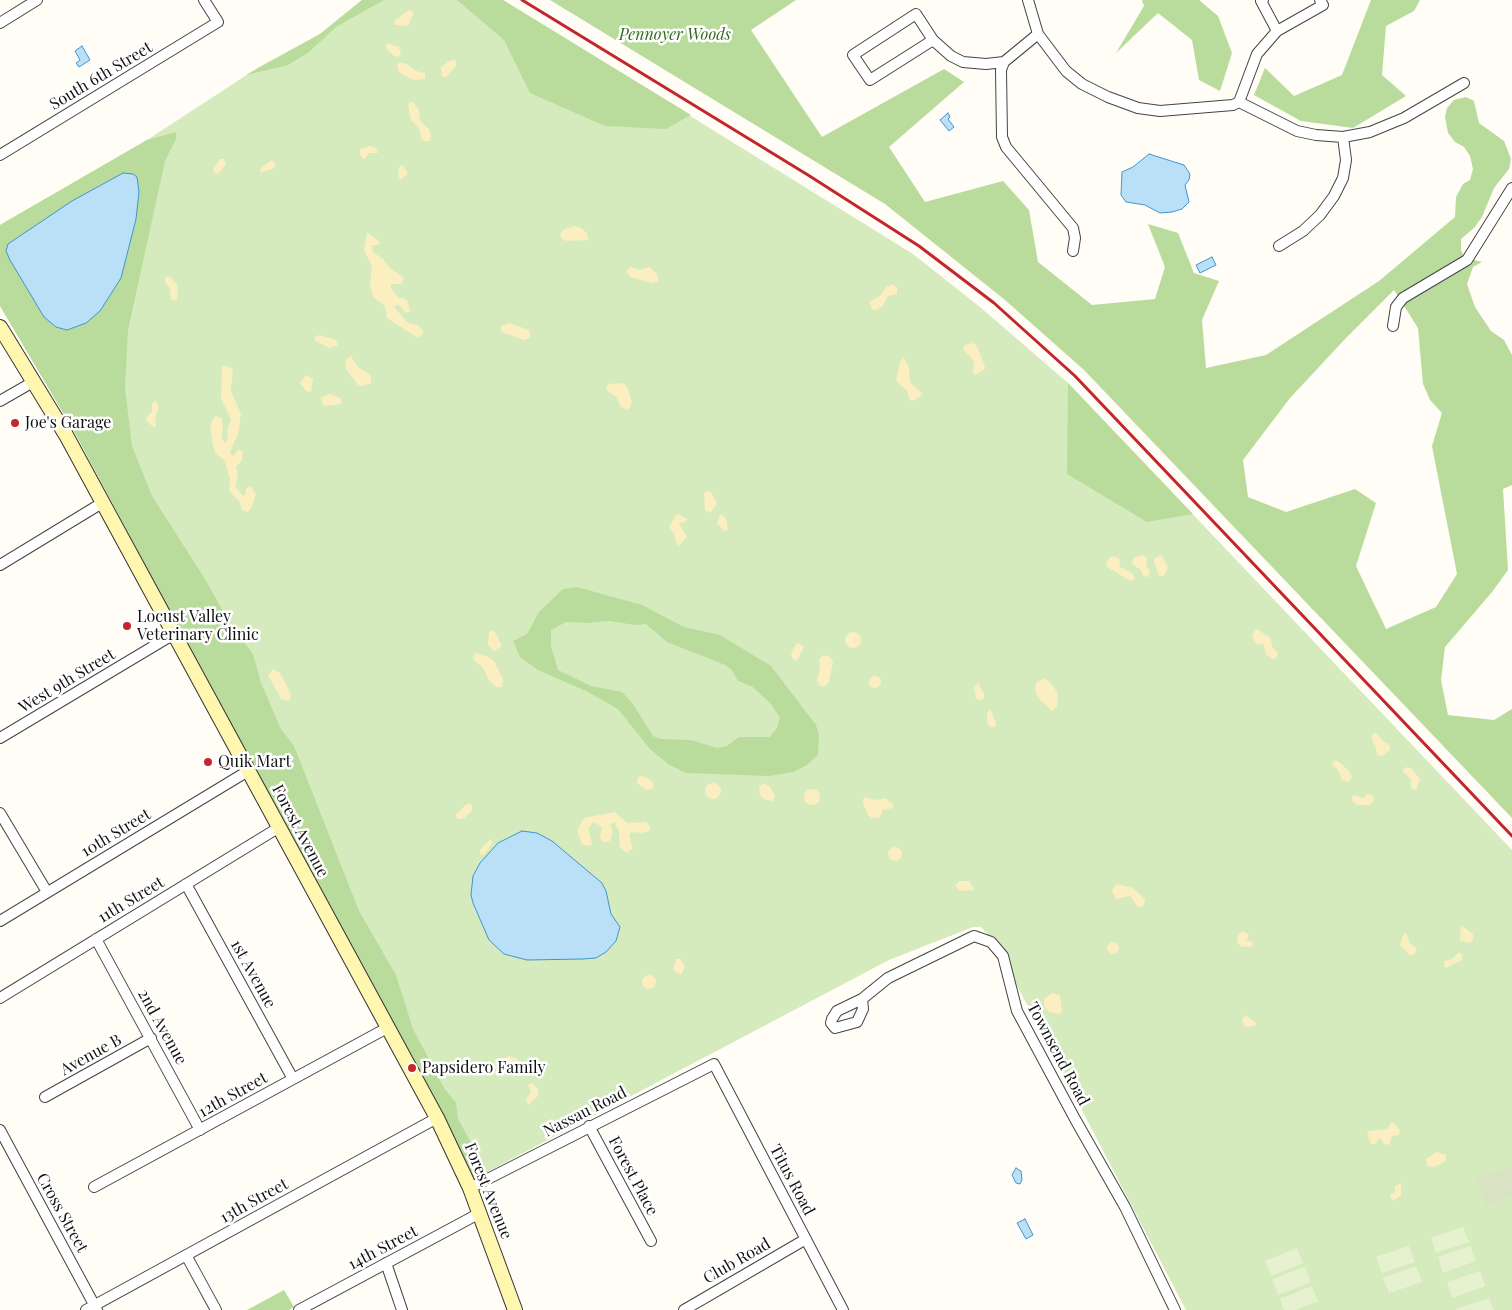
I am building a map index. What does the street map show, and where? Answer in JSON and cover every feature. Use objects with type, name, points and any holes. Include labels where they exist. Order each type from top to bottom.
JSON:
[{"type":"main road","name":"Forest Avenue","points":[[0,327],[66,435],[437,1118],[470,1188],[515,1310]]},
{"type":"street","points":[[0,23],[37,0]]},
{"type":"street","name":"South 6th Street","points":[[0,155],[218,22],[204,0]]},
{"type":"street","points":[[1028,0],[1038,34],[1066,71],[1082,84],[1108,97],[1138,108],[1160,111],[1234,105],[1239,102],[1256,54],[1277,31],[1322,5],[1320,0]]},
{"type":"street","points":[[1263,0],[1261,1],[1277,31]]},
{"type":"street","points":[[933,40],[870,80],[853,55],[916,14],[933,40],[951,56],[963,62],[986,64],[1004,62]]},
{"type":"street","points":[[1038,34],[1004,62],[1001,70],[1002,137],[1006,147],[1072,228],[1075,238],[1073,251]]},
{"type":"street","points":[[1239,102],[1297,131],[1316,135],[1343,137],[1370,132],[1404,118],[1464,83]]},
{"type":"street","points":[[1279,246],[1303,231],[1320,215],[1334,196],[1343,178],[1346,160],[1343,137]]},
{"type":"street","points":[[1393,326],[1396,307],[1403,298],[1468,260],[1512,188]]},
{"type":"street","points":[[0,401],[33,382]]},
{"type":"street","points":[[0,566],[102,503]]},
{"type":"street","name":"West 9th Street","points":[[0,738],[174,634]]},
{"type":"street","name":"10th Street","points":[[0,921],[248,771]]},
{"type":"street","points":[[0,813],[47,892]]},
{"type":"street","name":"11th Street","points":[[0,998],[278,828]]},
{"type":"street","name":"1st Avenue","points":[[186,884],[293,1079]]},
{"type":"street","name":"Townsend Road","points":[[862,999],[888,978],[939,954],[959,941],[974,936],[991,942],[1003,956],[1017,1011],[1125,1207],[1175,1310]]},
{"type":"street","name":"2nd Avenue","points":[[96,939],[200,1130]]},
{"type":"street","name":"12th Street","points":[[94,1188],[387,1028]]},
{"type":"street","name":"Avenue B","points":[[46,1097],[151,1038]]},
{"type":"street","name":"Nassau Road","points":[[470,1188],[714,1064]]},
{"type":"street","name":"Titus Road","points":[[714,1064],[843,1310]]},
{"type":"street","name":"13th Street","points":[[93,1308],[437,1118]]},
{"type":"street","name":"Forest Place","points":[[589,1126],[650,1241]]},
{"type":"street","name":"Cross Street","points":[[0,1130],[4,1148],[93,1308]]},
{"type":"street","name":"14th Street","points":[[299,1310],[480,1213]]},
{"type":"street","name":"Club Road","points":[[684,1310],[806,1238]]},
{"type":"street","points":[[186,1255],[216,1310]]},
{"type":"street","points":[[386,1264],[402,1310]]},
{"type":"green space","points":[[362,0],[503,0],[913,254],[980,307],[1068,383],[1512,850],[1512,1310],[1186,1310],[1011,974],[1001,949],[981,927],[973,927],[889,960],[470,1181],[333,916],[75,433],[0,306],[0,225],[147,140],[259,67],[320,34]]},
{"type":"green space","points":[[362,0],[384,0],[336,27],[309,52],[288,65],[246,75],[320,34]]},
{"type":"green space","points":[[457,0],[503,0],[691,115],[666,129],[605,126],[530,93],[504,40]]},
{"type":"green space","name":"Pennoyer Woods","points":[[550,0],[796,0],[751,30],[822,137],[944,69],[964,82],[889,147],[925,202],[1003,181],[1029,210],[1038,262],[1092,305],[1155,299],[1165,267],[1148,224],[1178,233],[1194,273],[1219,281],[1202,320],[1206,368],[1266,355],[1379,281],[1455,217],[1456,197],[1463,184],[1470,180],[1473,169],[1470,156],[1464,147],[1455,142],[1448,133],[1445,117],[1447,108],[1454,100],[1466,97],[1474,101],[1479,123],[1504,141],[1511,159],[1509,169],[1494,188],[1482,217],[1474,228],[1461,239],[1461,250],[1464,257],[1482,262],[1473,267],[1467,284],[1475,307],[1491,331],[1504,340],[1512,355],[1512,485],[1503,489],[1508,570],[1492,592],[1445,647],[1441,680],[1448,715],[1494,720],[1512,709],[1512,818],[1084,370],[1005,300],[885,204]],"holes":[[[1394,290],[1418,328],[1423,384],[1430,400],[1442,413],[1432,446],[1457,574],[1436,607],[1386,629],[1356,566],[1376,503],[1355,489],[1286,512],[1248,497],[1243,460],[1290,398]]]},
{"type":"green space","points":[[1142,0],[1199,0],[1218,16],[1232,53],[1220,91],[1199,80],[1192,40],[1158,13],[1116,53],[1144,6]]},
{"type":"green space","points":[[1371,0],[1420,0],[1414,11],[1386,26],[1382,75],[1406,96],[1353,128],[1301,121],[1254,95],[1265,68],[1294,96],[1342,75]]},
{"type":"green space","points":[[176,132],[176,139],[165,161],[128,330],[125,388],[132,446],[152,496],[205,579],[230,624],[253,654],[261,683],[281,729],[294,746],[359,911],[396,975],[413,1029],[444,1088],[456,1103],[458,1119],[475,1150],[480,1176],[470,1181],[333,916],[75,433],[0,306],[0,225],[147,140]],"holes":[[[139,192],[136,219],[121,278],[44,317],[6,251]]]},
{"type":"green space","points":[[1068,383],[1193,514],[1147,522],[1067,474]]},
{"type":"green space","points":[[577,587],[642,605],[684,627],[720,635],[771,666],[816,725],[819,736],[818,755],[807,765],[793,772],[769,776],[686,773],[668,764],[650,749],[618,709],[586,691],[538,670],[520,657],[513,641],[527,634],[539,612],[563,589]],"holes":[[[609,621],[635,625],[646,624],[667,642],[731,669],[738,681],[753,687],[771,704],[780,718],[777,728],[770,737],[739,737],[727,746],[717,748],[691,740],[661,739],[653,736],[633,704],[622,692],[591,686],[558,670],[551,646],[551,630],[566,622]]]},
{"type":"green space","points":[[1512,1165],[1512,1196],[1487,1206],[1476,1180]]},
{"type":"green space","points":[[1463,1227],[1469,1242],[1436,1253],[1431,1238]]},
{"type":"green space","points":[[1409,1246],[1415,1262],[1382,1273],[1376,1257]]},
{"type":"green space","points":[[1470,1246],[1476,1261],[1443,1273],[1438,1257]]},
{"type":"green space","points":[[1297,1248],[1303,1263],[1271,1276],[1265,1261]]},
{"type":"green space","points":[[1416,1266],[1422,1282],[1389,1293],[1383,1278]]},
{"type":"green space","points":[[1305,1267],[1311,1282],[1278,1295],[1272,1279]]},
{"type":"green space","points":[[1480,1271],[1485,1286],[1452,1298],[1447,1282]]},
{"type":"green space","points":[[1312,1286],[1318,1301],[1296,1310],[1284,1310],[1280,1299]]},
{"type":"green space","points":[[284,1290],[294,1307],[289,1310],[247,1310]]},
{"type":"green space","points":[[1489,1298],[1494,1310],[1456,1309]]},
{"type":"sand","points":[[409,10],[414,12],[408,26],[395,25],[394,21]]},
{"type":"sand","points":[[387,43],[399,47],[401,55],[397,57],[393,55],[386,48]]},
{"type":"sand","points":[[451,60],[456,60],[456,66],[446,77],[442,77],[441,67]]},
{"type":"sand","points":[[399,63],[405,63],[416,71],[425,73],[425,79],[415,80],[405,76],[399,72],[397,66]]},
{"type":"sand","points":[[412,101],[419,110],[420,121],[429,129],[431,137],[429,141],[424,141],[421,138],[419,128],[411,120],[408,104]]},
{"type":"sand","points":[[369,146],[376,148],[378,153],[369,153],[364,160],[360,155],[360,149]]},
{"type":"sand","points":[[220,159],[224,159],[226,164],[219,173],[215,174],[213,169]]},
{"type":"sand","points":[[272,160],[275,164],[274,168],[260,173],[261,168]]},
{"type":"sand","points":[[403,165],[408,174],[400,180],[398,178],[399,167]]},
{"type":"sand","points":[[574,226],[581,228],[588,234],[588,240],[567,241],[562,239],[560,235],[563,230]]},
{"type":"sand","points":[[367,232],[380,242],[378,245],[372,245],[373,252],[404,278],[401,284],[391,284],[391,288],[398,297],[407,300],[410,311],[406,313],[398,304],[394,307],[408,323],[417,325],[422,329],[424,333],[418,338],[387,318],[385,306],[373,297],[370,284],[372,266],[364,251]]},
{"type":"sand","points":[[631,267],[640,270],[650,267],[657,274],[659,281],[652,283],[630,277],[626,271]]},
{"type":"sand","points":[[170,276],[178,286],[177,301],[171,299],[170,289],[165,282],[165,277]]},
{"type":"sand","points":[[893,284],[897,288],[897,294],[888,296],[882,307],[875,310],[872,309],[869,302],[880,296],[886,287]]},
{"type":"sand","points":[[509,323],[529,330],[531,336],[525,340],[501,332],[501,326]]},
{"type":"sand","points":[[319,335],[336,340],[338,345],[330,348],[315,341],[315,337]]},
{"type":"sand","points":[[973,343],[977,346],[985,367],[984,370],[975,375],[973,371],[974,361],[963,349],[965,345]]},
{"type":"sand","points":[[351,356],[357,366],[371,375],[371,383],[363,386],[358,385],[346,369],[345,360]]},
{"type":"sand","points":[[904,358],[909,368],[910,382],[923,394],[913,401],[910,400],[907,391],[896,381],[900,361]]},
{"type":"sand","points":[[222,366],[227,366],[233,370],[231,391],[241,414],[238,434],[230,452],[233,456],[239,449],[243,452],[242,460],[236,467],[238,476],[235,486],[243,496],[246,494],[246,489],[251,486],[256,494],[251,509],[247,512],[242,510],[239,501],[229,491],[230,479],[225,461],[216,454],[213,446],[210,426],[215,416],[222,418],[223,431],[221,438],[225,443],[228,439],[227,431],[231,419],[221,399]]},
{"type":"sand","points":[[306,375],[313,379],[311,392],[306,391],[300,383]]},
{"type":"sand","points":[[623,383],[627,387],[632,402],[628,410],[621,407],[616,397],[606,390],[608,384]]},
{"type":"sand","points":[[330,394],[342,399],[341,404],[324,406],[320,398]]},
{"type":"sand","points":[[156,401],[159,406],[155,418],[156,426],[154,428],[145,419],[152,412],[152,403]]},
{"type":"sand","points":[[706,491],[711,492],[717,504],[710,513],[705,510],[704,493]]},
{"type":"sand","points":[[679,514],[687,519],[685,522],[679,523],[687,537],[679,546],[669,527],[676,515]]},
{"type":"sand","points":[[720,515],[723,515],[726,519],[728,529],[725,532],[717,523]]},
{"type":"sand","points":[[1143,555],[1147,558],[1146,565],[1150,571],[1148,577],[1143,576],[1141,570],[1132,564],[1134,557]]},
{"type":"sand","points":[[1162,555],[1168,568],[1164,576],[1159,576],[1154,561],[1155,558]]},
{"type":"sand","points":[[1111,556],[1119,558],[1120,567],[1132,573],[1135,578],[1132,581],[1107,567],[1106,562]]},
{"type":"sand","points":[[1256,629],[1270,637],[1273,648],[1278,653],[1276,659],[1272,659],[1266,654],[1263,643],[1258,645],[1255,643],[1252,635]]},
{"type":"sand","points":[[494,630],[502,646],[494,651],[488,645],[489,632]]},
{"type":"sand","points":[[850,632],[856,632],[861,637],[859,646],[850,648],[845,643],[845,637]]},
{"type":"sand","points":[[798,643],[804,647],[797,661],[793,659],[791,654]]},
{"type":"sand","points":[[475,653],[487,656],[494,661],[503,679],[502,687],[496,687],[489,680],[483,668],[473,659]]},
{"type":"sand","points":[[823,655],[830,657],[833,662],[829,682],[824,687],[819,685],[817,680],[820,670],[819,660]]},
{"type":"sand","points":[[273,669],[280,673],[291,694],[288,701],[281,699],[268,675]]},
{"type":"sand","points":[[873,676],[877,676],[881,682],[877,688],[873,688],[869,684],[869,680]]},
{"type":"sand","points":[[1044,678],[1052,684],[1058,694],[1057,707],[1052,711],[1039,699],[1035,691],[1036,683]]},
{"type":"sand","points":[[978,683],[984,694],[984,698],[979,701],[976,698],[974,686]]},
{"type":"sand","points":[[990,708],[996,724],[995,727],[990,727],[987,722],[987,713]]},
{"type":"sand","points":[[1376,733],[1383,741],[1390,745],[1390,750],[1382,756],[1377,755],[1376,747],[1371,738]]},
{"type":"sand","points":[[1333,761],[1338,761],[1349,771],[1352,778],[1349,782],[1342,780],[1338,770],[1332,765]]},
{"type":"sand","points":[[1406,767],[1412,769],[1420,779],[1416,790],[1411,789],[1411,779],[1403,772],[1403,769]]},
{"type":"sand","points":[[642,776],[652,781],[654,787],[652,789],[646,790],[637,783],[638,777]]},
{"type":"sand","points":[[713,783],[719,785],[721,791],[719,797],[713,799],[707,797],[705,791],[707,785]]},
{"type":"sand","points":[[764,783],[769,786],[775,796],[773,801],[763,799],[760,795],[759,787]]},
{"type":"sand","points":[[812,789],[818,791],[820,797],[818,803],[812,805],[806,803],[804,797],[806,791]]},
{"type":"sand","points":[[1368,793],[1374,797],[1374,801],[1370,805],[1357,805],[1352,801],[1353,795],[1364,798]]},
{"type":"sand","points":[[864,797],[876,800],[885,798],[893,804],[893,808],[883,810],[879,818],[872,818],[868,815],[863,803]]},
{"type":"sand","points":[[468,803],[472,805],[472,811],[463,819],[457,819],[456,814]]},
{"type":"sand","points":[[615,812],[627,823],[646,822],[650,826],[650,830],[643,833],[631,832],[629,836],[633,848],[627,853],[620,848],[619,831],[614,822],[610,825],[613,832],[610,841],[603,842],[600,838],[602,827],[594,822],[588,828],[592,845],[586,846],[582,844],[577,830],[584,818]]},
{"type":"sand","points":[[490,839],[493,843],[484,855],[480,854],[480,850]]},
{"type":"sand","points":[[892,847],[898,847],[902,854],[898,861],[892,861],[888,857],[888,851]]},
{"type":"sand","points":[[959,881],[970,881],[974,890],[959,891],[955,885]]},
{"type":"sand","points":[[1116,884],[1133,888],[1145,899],[1144,906],[1138,907],[1130,896],[1116,899],[1112,891]]},
{"type":"sand","points":[[1461,925],[1473,934],[1473,940],[1470,943],[1460,940]]},
{"type":"sand","points":[[1242,931],[1249,935],[1246,940],[1253,942],[1252,947],[1242,947],[1238,944],[1237,937]]},
{"type":"sand","points":[[1404,933],[1407,935],[1410,944],[1417,948],[1414,955],[1410,955],[1400,945]]},
{"type":"sand","points":[[1115,942],[1118,943],[1118,953],[1111,954],[1108,953],[1107,946],[1108,943]]},
{"type":"sand","points":[[1458,953],[1462,954],[1462,960],[1445,968],[1444,961],[1452,959]]},
{"type":"sand","points":[[676,959],[680,959],[685,966],[681,975],[673,970]]},
{"type":"sand","points":[[649,975],[654,977],[656,982],[654,987],[649,989],[644,987],[642,982],[644,977]]},
{"type":"sand","points":[[1053,993],[1060,996],[1062,1010],[1060,1014],[1049,1012],[1044,1006],[1044,998]]},
{"type":"sand","points":[[1246,1015],[1256,1023],[1255,1026],[1244,1027],[1242,1019]]},
{"type":"sand","points":[[509,1056],[518,1059],[520,1066],[515,1066],[510,1061],[497,1069],[491,1068],[494,1063]]},
{"type":"sand","points":[[532,1083],[538,1089],[538,1096],[528,1105],[526,1099],[531,1092],[528,1085]]},
{"type":"sand","points":[[1392,1121],[1400,1130],[1399,1135],[1392,1136],[1389,1145],[1384,1144],[1380,1138],[1375,1144],[1371,1144],[1367,1134],[1369,1131],[1387,1129]]},
{"type":"sand","points":[[1437,1152],[1446,1155],[1446,1161],[1434,1167],[1427,1166],[1426,1159]]},
{"type":"sand","points":[[1401,1183],[1401,1196],[1392,1201],[1390,1195],[1395,1192],[1395,1186]]},
{"type":"water","points":[[82,46],[90,60],[79,67],[76,63],[80,60],[75,51]]},
{"type":"water","points":[[948,113],[950,117],[948,119],[954,127],[949,131],[940,120]]},
{"type":"water","points":[[1149,154],[1184,165],[1190,174],[1189,180],[1185,185],[1189,202],[1182,209],[1160,213],[1145,205],[1126,202],[1121,195],[1122,172],[1133,167]]},
{"type":"water","points":[[123,173],[133,174],[137,177],[139,192],[136,219],[121,278],[100,311],[86,323],[67,330],[56,327],[44,317],[10,260],[6,251],[8,244],[72,201]]},
{"type":"water","points":[[1212,257],[1216,265],[1200,273],[1196,265]]},
{"type":"water","points":[[522,831],[537,833],[552,841],[602,883],[606,891],[611,914],[620,927],[616,941],[606,952],[596,958],[527,960],[504,954],[489,940],[471,895],[473,876],[480,863],[498,843]]},
{"type":"water","points":[[1016,1168],[1021,1171],[1022,1180],[1020,1184],[1016,1183],[1012,1175]]},
{"type":"water","points":[[1025,1219],[1033,1235],[1026,1239],[1017,1223]]},
{"type":"railway","points":[[522,0],[808,175],[919,246],[994,303],[1075,376],[1512,836]]},
{"type":"place","name":"Joe's Garage","points":[[15,423]]},
{"type":"place","name":"Locust Valley Veterinary Clinic","points":[[127,626]]},
{"type":"place","name":"Quik Mart","points":[[208,762]]},
{"type":"place","name":"Papsidero Family","points":[[412,1068]]}]
